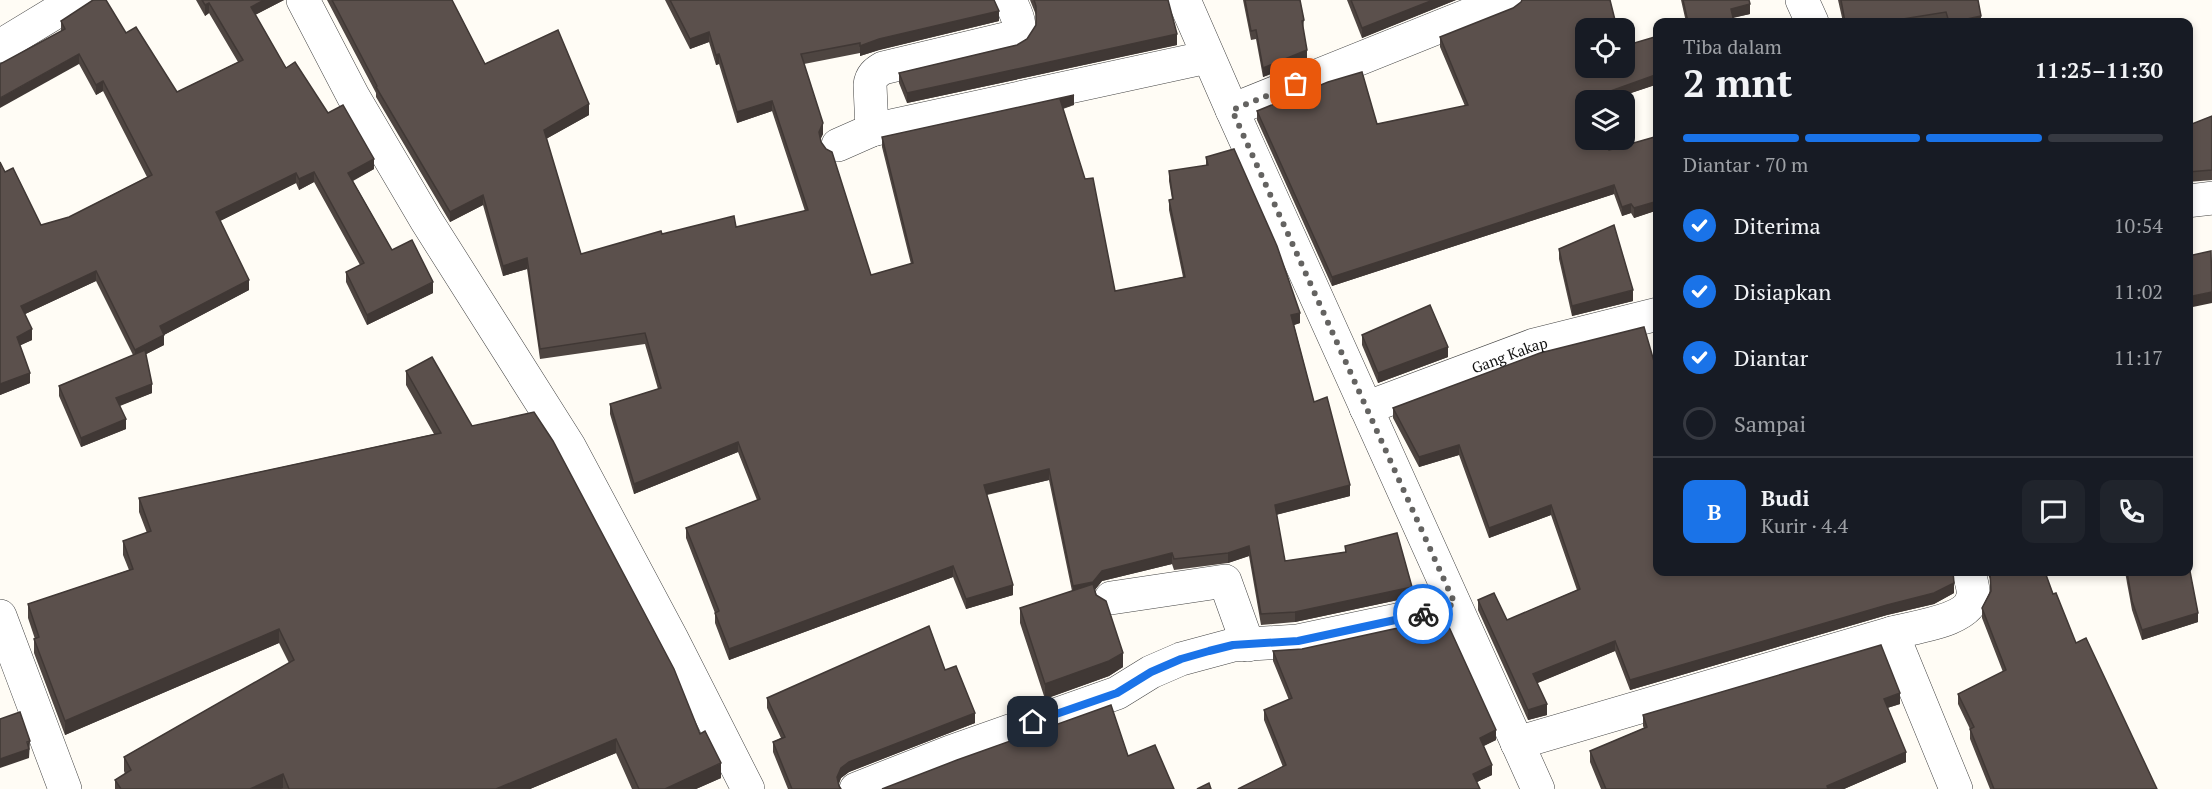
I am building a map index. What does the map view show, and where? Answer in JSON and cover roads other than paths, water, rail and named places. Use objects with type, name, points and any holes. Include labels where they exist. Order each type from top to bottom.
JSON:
[{"type":"street","points":[[0,45],[76,0]]},
{"type":"street","points":[[303,0],[352,96],[426,220],[569,446],[678,650],[748,789]]},
{"type":"street","points":[[872,130],[870,84],[876,72],[883,68],[1013,37],[1018,33],[1019,26],[1010,0]]},
{"type":"street","points":[[1184,0],[1538,789]]},
{"type":"street","points":[[1232,110],[1506,0]]},
{"type":"street","points":[[1802,0],[1810,18]]},
{"type":"street","points":[[838,145],[872,130],[1208,57]]},
{"type":"street","points":[[2193,200],[2212,198]]},
{"type":"street","name":"Gang Kakap","points":[[1366,408],[1533,345],[1653,315]]},
{"type":"street","points":[[1517,742],[1892,633],[1953,618],[1971,604],[1973,595],[1970,576]]},
{"type":"street","points":[[1111,598],[1225,581],[1248,645]]},
{"type":"street","points":[[856,789],[950,752],[1117,693],[1151,672],[1181,659],[1233,645],[1298,641],[1407,618],[1455,604]]},
{"type":"street","points":[[0,616],[65,789]]},
{"type":"street","points":[[1892,633],[1956,789]]}]
